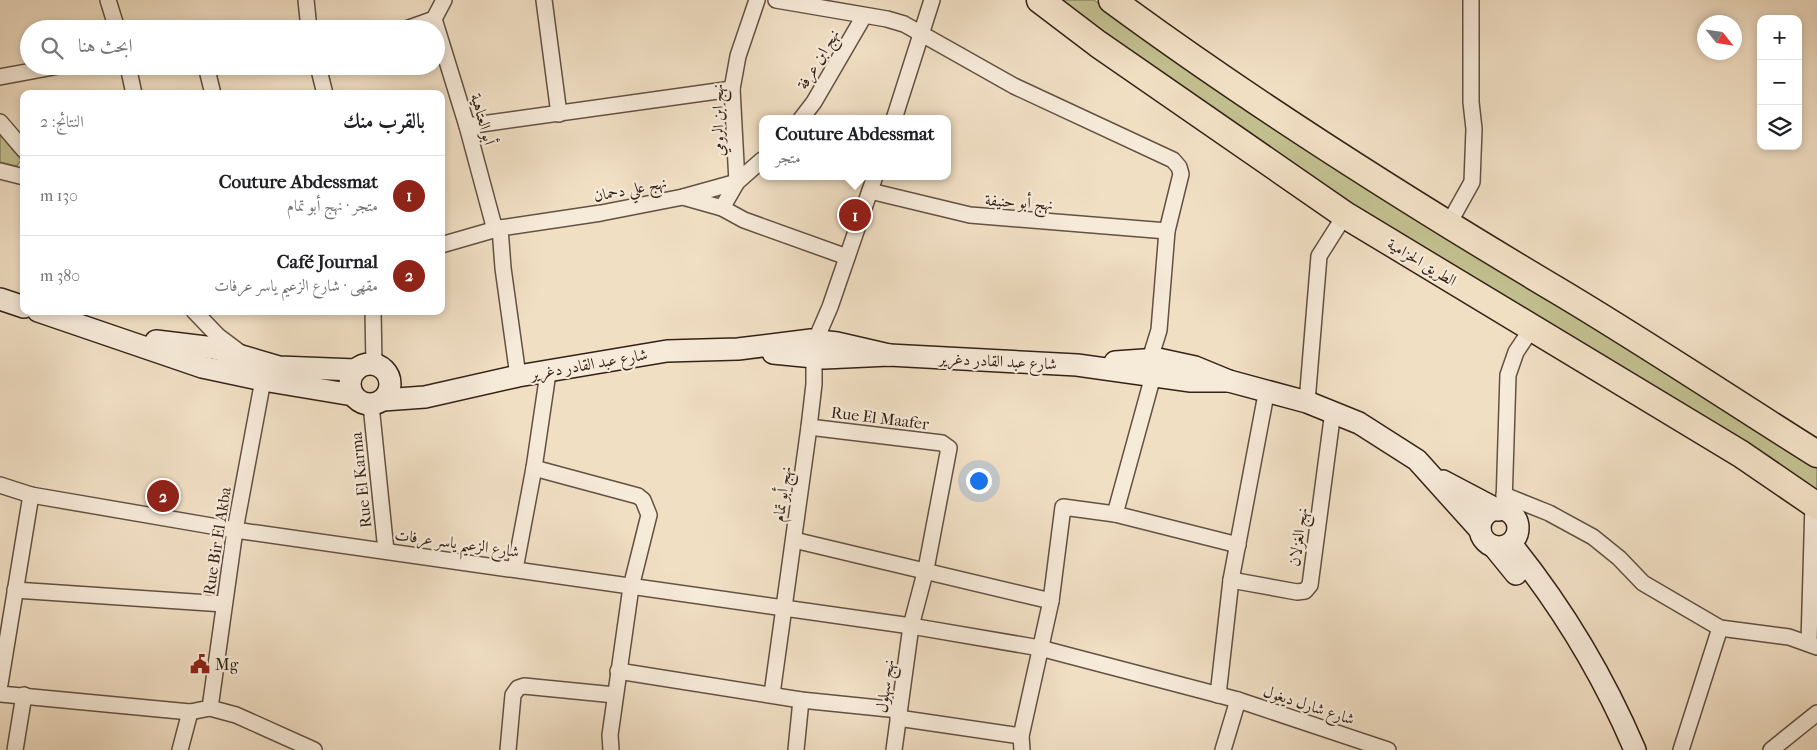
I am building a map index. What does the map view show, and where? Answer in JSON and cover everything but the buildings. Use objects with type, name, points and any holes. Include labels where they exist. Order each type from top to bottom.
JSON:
[{"type":"highway","name":"الطريق الحزامية","points":[[1040,0],[1098,44],[1345,215],[1741,454],[1815,504]]},
{"type":"highway","points":[[1112,0],[1298,131],[1448,225],[1560,292],[1817,454]]},
{"type":"main road","name":"شارع عبد القادر دغرير","points":[[50,315],[114,336],[200,357],[263,380],[369,400],[425,397],[518,376],[548,373],[667,351],[820,349],[889,355],[1077,365],[1157,368],[1195,367],[1229,381],[1267,389],[1333,411],[1390,441],[1417,460],[1480,530],[1484,540],[1502,545],[1517,533],[1517,522],[1514,516],[1502,505],[1433,476]]},
{"type":"main road","name":"شارع عبد القادر دغرير","points":[[200,357],[248,357],[278,367],[371,368],[411,384],[441,392]]},
{"type":"main road","points":[[371,368],[389,377],[391,385],[389,393],[369,400],[350,386],[351,377],[371,368]]},
{"type":"main road","points":[[1480,530],[1487,514],[1502,505]]},
{"type":"main road","points":[[1502,545],[1571,651],[1592,688],[1621,750]]},
{"type":"main road","points":[[1502,545],[1552,598],[1585,649],[1606,687],[1635,750]]},
{"type":"street","points":[[108,0],[115,20]]},
{"type":"street","points":[[306,0],[307,20]]},
{"type":"street","points":[[434,19],[444,0]]},
{"type":"street","points":[[544,0],[559,114]]},
{"type":"street","name":"نهج ابن الرومي","points":[[736,182],[732,89],[738,56],[757,0]]},
{"type":"street","points":[[776,0],[887,19],[904,24],[920,36],[1014,86],[1173,160],[1179,166],[1182,174],[1167,230],[1157,368],[1115,514]]},
{"type":"street","points":[[895,115],[932,0]]},
{"type":"street","points":[[1448,225],[1472,182],[1474,129],[1471,102],[1471,0]]},
{"type":"street","name":"نهج ابن عرفة","points":[[804,115],[814,102],[864,16]]},
{"type":"street","name":"أبو العتاهية","points":[[445,55],[497,229],[518,376]]},
{"type":"street","points":[[0,77],[20,73]]},
{"type":"street","points":[[130,75],[133,90]]},
{"type":"street","points":[[208,75],[212,90]]},
{"type":"street","points":[[320,75],[324,90]]},
{"type":"street","points":[[467,126],[732,89]]},
{"type":"street","points":[[0,122],[20,145]]},
{"type":"street","points":[[722,208],[736,182],[759,163]]},
{"type":"street","points":[[0,171],[20,176]]},
{"type":"street","name":"نهج أبو تمام","points":[[772,694],[820,349],[830,307],[874,180]]},
{"type":"street","points":[[684,197],[736,182]]},
{"type":"street","name":"نهج أبو حنيفة","points":[[870,191],[970,215],[1167,230]]},
{"type":"street","name":"نهج علي دحمان","points":[[445,244],[497,229],[601,213],[684,197],[722,208],[744,220],[847,257]]},
{"type":"street","points":[[1307,402],[1319,256],[1345,215]]},
{"type":"street","points":[[194,315],[200,357]]},
{"type":"street","points":[[197,315],[218,336],[248,357]]},
{"type":"street","points":[[371,368],[373,315]]},
{"type":"street","points":[[1532,328],[1516,352],[1508,375],[1502,505],[1550,513],[1593,537],[1619,558],[1643,582],[1720,628],[1788,638],[1813,645],[1815,504]]},
{"type":"street","points":[[515,569],[534,468],[548,373]]},
{"type":"street","name":"Rue Bir El Akba","points":[[210,708],[235,530],[263,380]]},
{"type":"street","points":[[1218,695],[1231,580],[1267,389]]},
{"type":"street","name":"Rue El Karma","points":[[369,400],[386,551]]},
{"type":"street","name":"نهج الغزلان","points":[[1231,580],[1297,592],[1305,591],[1310,585],[1333,411]]},
{"type":"street","name":"Rue El Maafer","points":[[809,427],[946,445]]},
{"type":"street","name":"نهج سهلول","points":[[894,750],[911,626],[926,569],[949,453],[946,445]]},
{"type":"street","points":[[534,468],[638,496],[643,500],[648,514],[630,586],[615,695],[611,750]]},
{"type":"street","name":"شارع الزعيم ياسر عرفات","points":[[0,485],[32,495],[235,530],[911,626],[1040,648]]},
{"type":"street","points":[[0,684],[32,495]]},
{"type":"street","points":[[618,671],[898,714],[1021,743],[1040,648],[1052,600],[1062,507],[1115,514],[1238,545]]},
{"type":"street","points":[[794,540],[926,569],[1052,600]]},
{"type":"street","points":[[16,590],[224,604]]},
{"type":"street","points":[[1681,750],[1720,628]]},
{"type":"street","name":"شارع شارل ديغول","points":[[1040,648],[1238,700],[1388,750]]},
{"type":"street","points":[[508,750],[513,694],[518,688],[524,686],[615,695]]},
{"type":"street","points":[[0,694],[190,712],[210,708],[263,726],[314,750]]},
{"type":"street","points":[[15,750],[24,695]]},
{"type":"street","points":[[796,750],[801,700]]},
{"type":"street","points":[[1223,750],[1238,700]]},
{"type":"street","points":[[180,750],[190,712]]},
{"type":"street","points":[[1775,749],[1817,713]]},
{"type":"shaded area","points":[[1057,0],[1094,0],[1118,18],[1817,463],[1817,494],[1280,159]]},
{"type":"shaded area","points":[[0,135],[20,159],[20,162],[17,166],[0,162]]},
{"type":"place","name":"Couture Abdessmat","points":[[855,215]]},
{"type":"place","name":"Café Journal","points":[[163,496]]},
{"type":"place","name":"Mg","points":[[200,664]]}]
